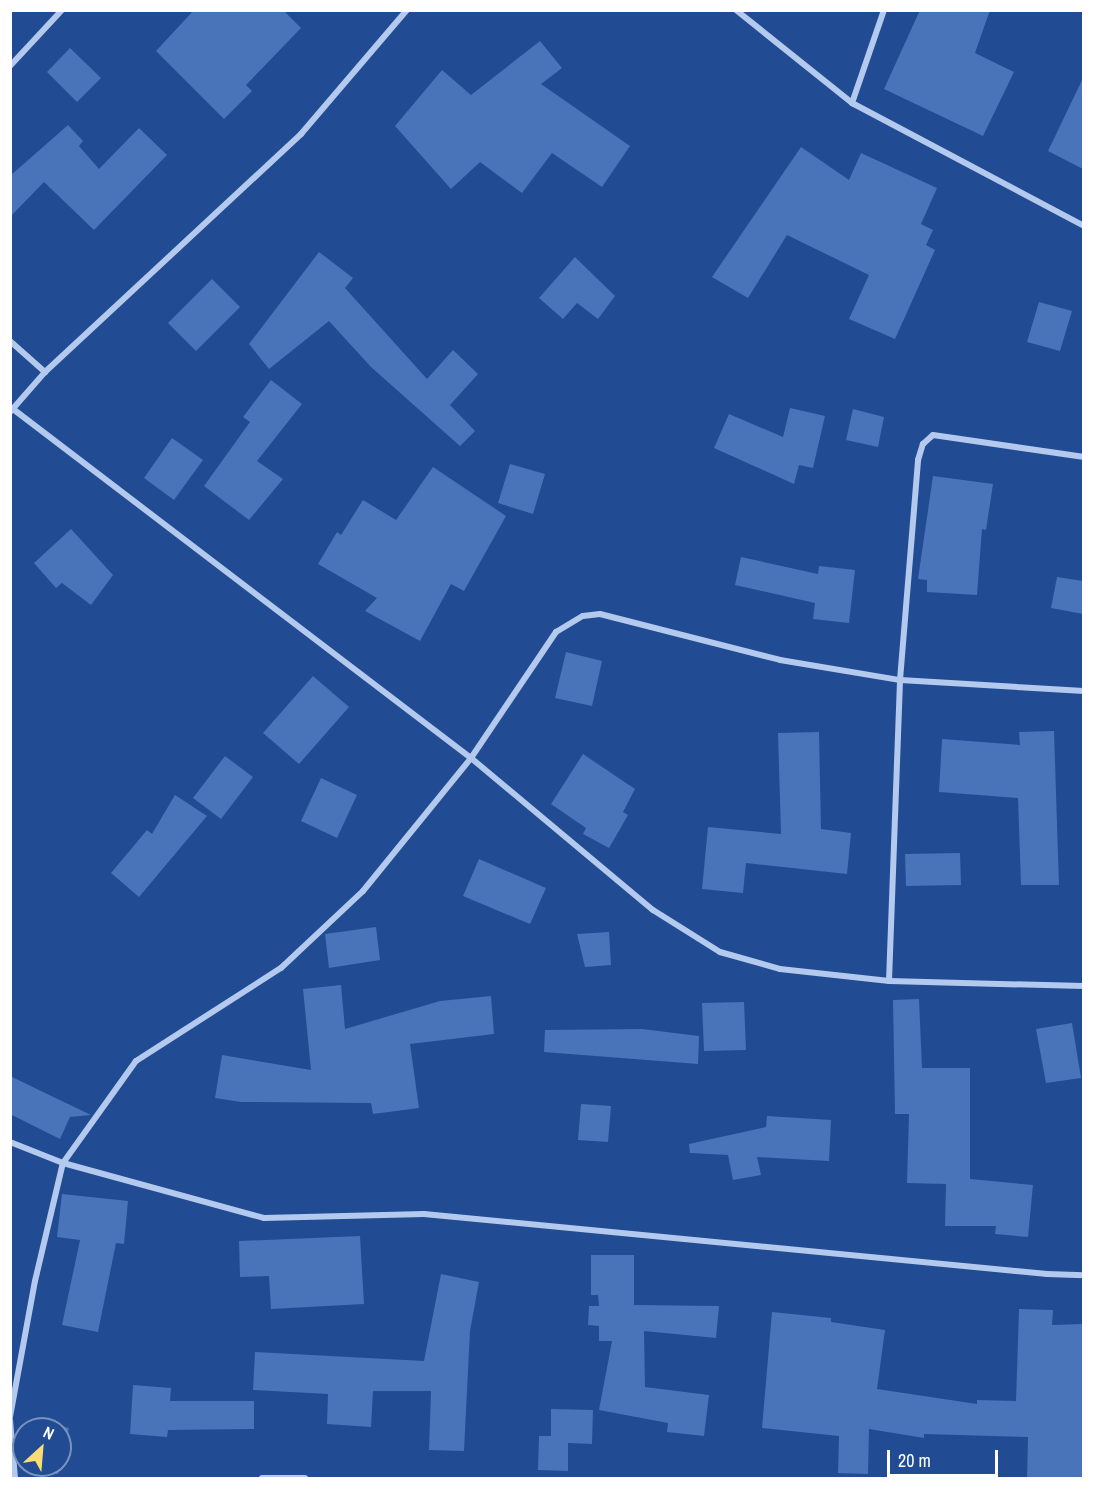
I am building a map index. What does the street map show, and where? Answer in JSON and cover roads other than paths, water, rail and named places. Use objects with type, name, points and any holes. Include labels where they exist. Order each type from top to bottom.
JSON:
[{"type":"street","points":[[10,66],[62,10]]},
{"type":"street","points":[[407,10],[301,134],[45,372],[12,411],[471,758],[653,910],[720,952],[780,969],[889,981],[1083,986]]},
{"type":"street","points":[[736,10],[852,103],[1083,226]]},
{"type":"street","points":[[852,103],[884,10]]},
{"type":"street","points":[[10,341],[45,372]]},
{"type":"street","points":[[889,981],[900,680],[918,460],[923,444],[933,435],[1083,457]]},
{"type":"street","points":[[15,1479],[10,1418],[35,1281],[63,1163],[136,1061],[281,968],[363,891],[471,758],[556,632],[583,616],[600,614],[780,660],[900,680],[1083,691]]},
{"type":"street","points":[[10,1142],[63,1163],[264,1218],[424,1214],[1035,1273],[1083,1275]]},
{"type":"street","points":[[262,1479],[305,1479]]}]
